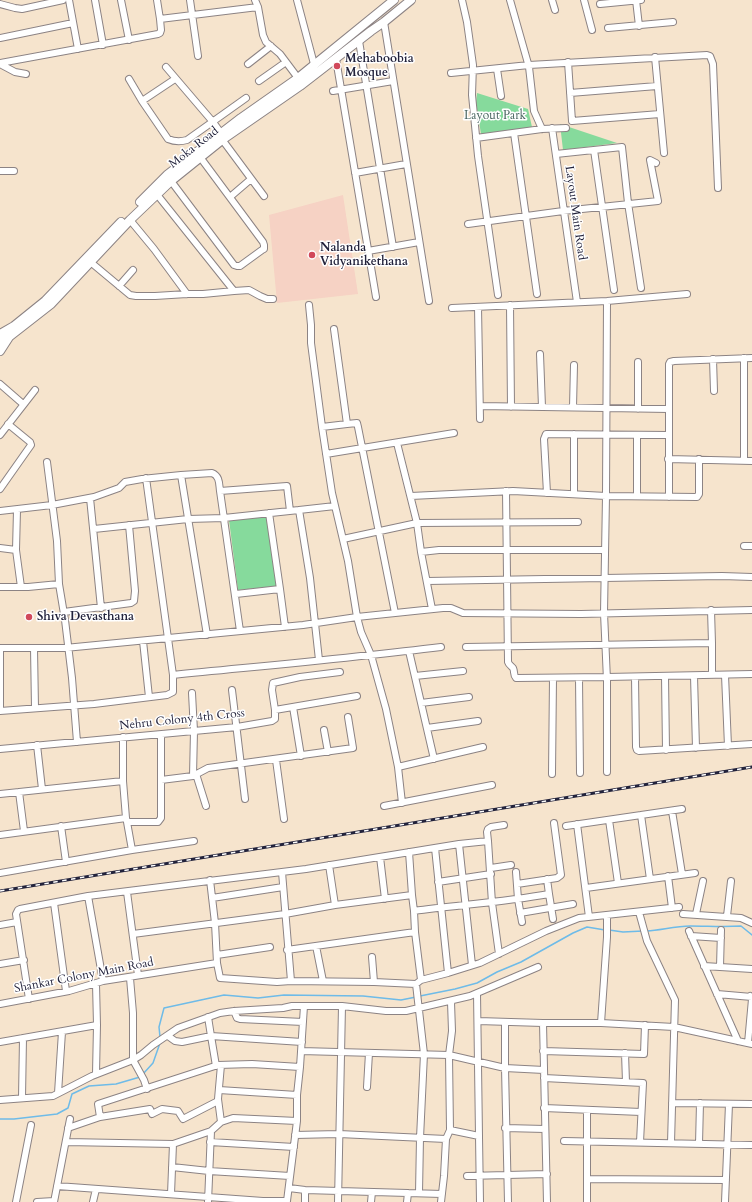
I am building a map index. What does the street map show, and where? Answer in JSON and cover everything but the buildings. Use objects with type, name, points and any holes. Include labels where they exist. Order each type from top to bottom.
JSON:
[{"type":"main road","points":[[314,64],[394,0]]},
{"type":"main road","name":"Moka Road","points":[[10,336],[51,304],[88,259],[130,220],[155,192],[167,175],[221,136],[300,86],[411,0]]},
{"type":"main road","name":"Moka Road","points":[[0,334],[14,326],[45,301],[155,192],[200,157],[241,118],[298,78],[314,64]]},
{"type":"main road","points":[[0,351],[10,336],[14,326]]},
{"type":"main road","points":[[0,342],[10,336]]},
{"type":"street","points":[[4,3],[15,8],[22,9],[63,0]]},
{"type":"street","points":[[69,0],[78,49]]},
{"type":"street","points":[[95,0],[103,45]]},
{"type":"street","points":[[121,0],[129,40]]},
{"type":"street","points":[[0,64],[160,33],[160,19],[157,0]]},
{"type":"street","points":[[190,0],[198,56]]},
{"type":"street","points":[[255,0],[266,42],[280,54],[298,78]]},
{"type":"street","points":[[297,0],[314,64]]},
{"type":"street","points":[[462,0],[468,22],[473,65],[472,95],[476,138],[498,296]]},
{"type":"street","points":[[510,0],[529,65],[534,111],[542,129]]},
{"type":"street","points":[[552,0],[555,10]]},
{"type":"street","points":[[584,0],[592,30]]},
{"type":"street","points":[[636,0],[639,26]]},
{"type":"street","points":[[600,4],[641,0]]},
{"type":"street","points":[[160,19],[258,7]]},
{"type":"street","points":[[384,22],[428,301]]},
{"type":"street","points":[[608,28],[673,22]]},
{"type":"street","points":[[0,38],[73,23]]},
{"type":"street","points":[[359,41],[393,247]]},
{"type":"street","points":[[248,64],[271,46]]},
{"type":"street","points":[[450,73],[568,62],[655,57],[710,56],[712,59],[718,188]]},
{"type":"street","points":[[655,57],[664,153]]},
{"type":"street","points":[[336,59],[376,297]]},
{"type":"street","points":[[259,82],[286,62]]},
{"type":"street","points":[[568,62],[572,121],[660,114]]},
{"type":"street","points":[[0,64],[15,72],[26,74]]},
{"type":"street","points":[[166,67],[213,122],[221,136],[264,196]]},
{"type":"street","points":[[497,69],[501,96]]},
{"type":"street","points":[[129,79],[168,139],[175,142],[187,140],[246,98]]},
{"type":"street","points":[[142,101],[175,79]]},
{"type":"street","points":[[332,91],[393,81]]},
{"type":"street","points":[[570,94],[657,86]]},
{"type":"street","name":"Layout Main Road","points":[[552,128],[576,302]]},
{"type":"street","points":[[476,138],[542,129],[566,128]]},
{"type":"street","points":[[514,133],[537,294]]},
{"type":"street","points":[[556,154],[622,147],[628,203],[641,288]]},
{"type":"street","points":[[594,150],[614,290]]},
{"type":"street","points":[[171,180],[234,265],[240,266],[264,249],[264,245],[200,157]]},
{"type":"street","points":[[468,224],[602,206],[658,201],[650,160],[656,163]]},
{"type":"street","points":[[355,173],[406,164]]},
{"type":"street","points":[[0,171],[14,171]]},
{"type":"street","points":[[230,197],[251,179]]},
{"type":"street","points":[[155,192],[234,292]]},
{"type":"street","points":[[130,220],[154,249],[187,294]]},
{"type":"street","points":[[368,251],[419,242]]},
{"type":"street","points":[[88,259],[130,295],[155,296],[203,294],[249,290],[260,296],[273,299]]},
{"type":"street","points":[[119,286],[133,270]]},
{"type":"street","points":[[452,308],[607,301],[687,294]]},
{"type":"street","points":[[607,301],[604,578],[607,678],[607,772]]},
{"type":"street","points":[[309,305],[311,343],[322,427],[335,506],[348,560],[357,617],[361,632],[371,656],[386,708],[398,767],[402,803]]},
{"type":"street","points":[[510,305],[511,406]]},
{"type":"street","points":[[478,307],[480,418]]},
{"type":"street","points":[[334,329],[347,424]]},
{"type":"street","points":[[540,354],[542,407]]},
{"type":"street","points":[[744,358],[744,460]]},
{"type":"street","points":[[669,497],[668,459],[670,362],[674,360],[752,358]]},
{"type":"street","points":[[713,359],[714,391]]},
{"type":"street","points":[[638,362],[638,408]]},
{"type":"street","points":[[573,407],[574,365]]},
{"type":"street","points":[[0,384],[24,404]]},
{"type":"street","points":[[0,435],[35,390]]},
{"type":"street","points":[[480,406],[669,409]]},
{"type":"street","points":[[322,427],[357,423],[395,613]]},
{"type":"street","points":[[0,489],[31,445],[30,442],[8,424]]},
{"type":"street","points":[[326,454],[454,433]]},
{"type":"street","points":[[547,493],[546,434],[669,435]]},
{"type":"street","points":[[574,434],[574,494]]},
{"type":"street","points":[[637,435],[637,496]]},
{"type":"street","points":[[397,443],[417,523],[432,610]]},
{"type":"street","points":[[668,459],[752,461]]},
{"type":"street","points":[[411,496],[506,491],[606,496],[693,497],[699,496],[700,490],[699,459]]},
{"type":"street","points":[[47,462],[57,541],[59,584],[72,678],[77,742]]},
{"type":"street","points":[[0,511],[52,506],[90,498],[119,488],[125,482],[146,478],[212,473],[216,474],[218,477],[236,594],[240,631]]},
{"type":"street","points":[[181,475],[207,635]]},
{"type":"street","points":[[146,478],[152,523],[168,639],[173,675],[173,692],[167,695],[74,706],[0,711],[0,648],[68,648],[168,639],[285,627],[357,617],[451,608],[463,613],[604,613],[752,610]]},
{"type":"street","points":[[220,491],[288,486],[290,511]]},
{"type":"street","points":[[506,491],[508,662],[516,678],[607,678],[752,674]]},
{"type":"street","points":[[90,498],[101,608]]},
{"type":"street","points":[[94,529],[188,519],[224,518],[335,506]]},
{"type":"street","points":[[16,510],[16,550],[21,587]]},
{"type":"street","points":[[299,510],[305,540],[319,660]]},
{"type":"street","points":[[269,513],[285,627]]},
{"type":"street","points":[[343,538],[417,523],[578,522]]},
{"type":"street","points":[[64,612],[101,608],[131,603],[134,601],[135,591],[129,525]]},
{"type":"street","points":[[744,546],[752,546]]},
{"type":"street","points":[[0,548],[16,550]]},
{"type":"street","points":[[421,552],[439,550],[605,550]]},
{"type":"street","points":[[427,581],[717,576],[752,577]]},
{"type":"street","points":[[0,587],[59,584]]},
{"type":"street","points":[[236,594],[280,589]]},
{"type":"street","points":[[711,610],[712,675]]},
{"type":"street","points":[[143,641],[149,697]]},
{"type":"street","points":[[466,647],[712,643]]},
{"type":"street","points":[[173,675],[371,656],[441,647]]},
{"type":"street","points":[[34,648],[35,708]]},
{"type":"street","points":[[409,651],[434,759]]},
{"type":"street","points":[[415,676],[463,671]]},
{"type":"street","points":[[340,672],[300,677],[273,683],[272,690],[275,710],[357,696]]},
{"type":"street","points":[[725,675],[728,746]]},
{"type":"street","points":[[665,676],[666,750]]},
{"type":"street","points":[[694,676],[696,748]]},
{"type":"street","points":[[636,677],[637,750],[643,752],[752,744]]},
{"type":"street","points":[[552,774],[553,678]]},
{"type":"street","points":[[579,678],[580,773]]},
{"type":"street","points":[[232,690],[245,799]]},
{"type":"street","points":[[192,693],[195,775],[206,806]]},
{"type":"street","points":[[421,703],[469,697]]},
{"type":"street","points":[[293,707],[300,756]]},
{"type":"street","name":"Nehru Colony 4th Cross","points":[[0,749],[237,727],[272,721],[275,719],[275,710]]},
{"type":"street","points":[[161,780],[195,775],[208,768],[276,760],[353,748],[348,717]]},
{"type":"street","points":[[427,728],[478,721]]},
{"type":"street","points":[[324,730],[328,752]]},
{"type":"street","points":[[0,835],[61,826],[126,820],[158,822],[161,818],[161,735]]},
{"type":"street","points":[[123,737],[123,781],[126,820],[132,850]]},
{"type":"street","points":[[37,745],[42,790]]},
{"type":"street","points":[[398,767],[483,747]]},
{"type":"street","points":[[276,760],[284,819]]},
{"type":"street","points":[[0,794],[123,781]]},
{"type":"street","points":[[384,806],[492,785]]},
{"type":"street","points":[[19,792],[24,831]]},
{"type":"street","points":[[566,826],[682,809]]},
{"type":"street","points":[[672,811],[682,874]]},
{"type":"street","points":[[641,815],[650,879]]},
{"type":"street","points":[[609,820],[618,883]]},
{"type":"street","points":[[517,884],[557,878],[561,875],[554,823]]},
{"type":"street","points":[[576,824],[589,917]]},
{"type":"street","points":[[499,954],[492,903],[491,871],[487,832],[491,827],[504,825]]},
{"type":"street","points":[[61,826],[66,862]]},
{"type":"street","points":[[29,999],[16,914],[20,908],[88,896],[282,872],[488,840]]},
{"type":"street","points":[[0,873],[132,850],[194,841]]},
{"type":"street","points":[[459,844],[472,965]]},
{"type":"street","points":[[434,848],[448,973]]},
{"type":"street","points":[[409,852],[418,982],[417,997],[424,1054],[419,1193]]},
{"type":"street","points":[[380,857],[385,899]]},
{"type":"street","points":[[329,865],[335,905]]},
{"type":"street","points":[[438,882],[463,879],[510,865]]},
{"type":"street","points":[[282,872],[291,981]]},
{"type":"street","points":[[516,872],[518,899],[522,922]]},
{"type":"street","points":[[586,888],[695,873]]},
{"type":"street","points":[[210,880],[215,923],[217,963],[220,978],[277,982],[418,982],[472,965],[499,954],[546,931],[579,918],[589,917],[607,919],[639,912],[676,908],[668,876]]},
{"type":"street","points":[[547,879],[548,894],[553,919]]},
{"type":"street","points":[[696,914],[702,881]]},
{"type":"street","points":[[727,916],[731,881]]},
{"type":"street","points":[[212,898],[283,887]]},
{"type":"street","points":[[127,892],[138,976]]},
{"type":"street","points":[[414,911],[466,904],[492,903],[548,894]]},
{"type":"street","points":[[133,934],[285,914],[335,905],[412,895]]},
{"type":"street","points":[[88,896],[103,981]]},
{"type":"street","points":[[54,903],[66,991]]},
{"type":"street","points":[[520,913],[573,904]]},
{"type":"street","points":[[639,912],[647,941],[675,1000],[671,1143]]},
{"type":"street","points":[[683,914],[727,916],[741,918],[752,923]]},
{"type":"street","points":[[601,1023],[607,919]]},
{"type":"street","points":[[0,926],[17,922]]},
{"type":"street","points":[[720,967],[721,930]]},
{"type":"street","points":[[288,950],[415,932]]},
{"type":"street","points":[[721,938],[690,934],[738,1041]]},
{"type":"street","points":[[316,946],[323,982]]},
{"type":"street","points":[[217,955],[270,947]]},
{"type":"street","points":[[372,957],[374,982]]},
{"type":"street","points":[[0,964],[24,960]]},
{"type":"street","name":"Shankar Colony Main Road","points":[[0,1004],[66,991],[103,981],[130,978],[217,963]]},
{"type":"street","points":[[704,966],[752,968]]},
{"type":"street","points":[[0,1100],[53,1096],[96,1074],[133,1060],[178,1028],[208,1017],[234,1011],[283,1008],[292,1006],[342,1006],[386,1011],[406,1011],[451,1002],[477,993],[538,967]]},
{"type":"street","points":[[130,978],[133,1013],[133,1060],[147,1089]]},
{"type":"street","points":[[96,984],[96,1074]]},
{"type":"street","points":[[477,993],[480,1202]]},
{"type":"street","points":[[478,1021],[601,1023],[674,1027],[750,1043],[751,996],[717,994]]},
{"type":"street","points":[[441,1202],[446,1140],[450,1130],[449,1055],[452,1031],[451,1002]]},
{"type":"street","points":[[57,1186],[172,1194],[208,1200],[287,1201],[297,1121],[297,1095],[304,1006]]},
{"type":"street","points":[[338,1202],[342,1006]]},
{"type":"street","points":[[234,1011],[237,1018],[240,1019],[303,1022]]},
{"type":"street","points":[[208,1017],[218,1065],[218,1101],[221,1122]]},
{"type":"street","points":[[505,1022],[505,1128],[508,1202]]},
{"type":"street","points":[[543,1023],[546,1202]]},
{"type":"street","points":[[0,1042],[97,1025]]},
{"type":"street","points":[[543,1051],[644,1054],[645,1025]]},
{"type":"street","points":[[58,1093],[62,1032]]},
{"type":"street","points":[[167,1037],[175,1041],[182,1042],[211,1036],[302,1042]]},
{"type":"street","points":[[22,1098],[23,1038]]},
{"type":"street","points":[[301,1051],[449,1055],[505,1068],[544,1070]]},
{"type":"street","points":[[367,1087],[369,1053]]},
{"type":"street","points":[[625,1053],[626,1082]]},
{"type":"street","points":[[100,1117],[98,1104],[218,1065],[252,1064],[300,1067]]},
{"type":"street","points":[[544,1078],[643,1083],[640,1142]]},
{"type":"street","points":[[219,1090],[297,1095]]},
{"type":"street","points":[[68,1128],[100,1117],[150,1109],[152,1114],[162,1109],[178,1111],[183,1119],[218,1101]]},
{"type":"street","points":[[672,1103],[752,1104]]},
{"type":"street","points":[[699,1144],[700,1103]]},
{"type":"street","points":[[725,1202],[729,1104]]},
{"type":"street","points":[[544,1108],[641,1112]]},
{"type":"street","points":[[587,1110],[587,1202]]},
{"type":"street","points":[[66,1142],[173,1144],[211,1131],[221,1122],[233,1118],[297,1121]]},
{"type":"street","points":[[36,1202],[54,1201],[70,1119]]},
{"type":"street","points":[[16,1202],[31,1125]]},
{"type":"street","points":[[505,1128],[545,1129]]},
{"type":"street","points":[[450,1130],[478,1136]]},
{"type":"street","points":[[208,1200],[211,1131]]},
{"type":"street","points":[[295,1135],[339,1134],[446,1140]]},
{"type":"street","points":[[564,1141],[752,1145]]},
{"type":"street","points":[[210,1142],[294,1148]]},
{"type":"street","points":[[173,1144],[173,1202]]},
{"type":"street","points":[[172,1166],[209,1171],[290,1176]]},
{"type":"street","points":[[467,1176],[546,1174]]},
{"type":"street","points":[[587,1179],[726,1180]]},
{"type":"street","points":[[289,1188],[305,1190],[442,1194]]},
{"type":"street","points":[[93,1202],[96,1189]]},
{"type":"street","points":[[305,1190],[305,1202]]},
{"type":"street","points":[[371,1202],[372,1192]]},
{"type":"street","points":[[407,1202],[408,1193]]},
{"type":"shaded area","name":"Nalanda Vidyanikethana","points":[[343,195],[358,294],[277,303],[269,215]]},
{"type":"green space","name":"Layout Park","points":[[477,93],[528,109],[532,127],[481,134],[476,103]]},
{"type":"green space","points":[[560,124],[617,143],[563,150]]},
{"type":"green space","points":[[270,517],[278,586],[238,590],[229,520]]},
{"type":"waterway","points":[[647,931],[685,926],[741,926],[752,935]]},
{"type":"waterway","points":[[420,996],[477,983],[497,972],[521,962],[573,933],[587,927],[605,930]]},
{"type":"waterway","points":[[609,930],[623,932],[643,931]]},
{"type":"waterway","points":[[160,1037],[159,1027],[164,1008],[224,995],[258,998],[284,995],[363,996],[401,1000],[416,997]]},
{"type":"waterway","points":[[143,1074],[153,1063],[160,1043]]},
{"type":"waterway","points":[[0,1119],[14,1119],[57,1114],[68,1108],[72,1094],[89,1086],[116,1084],[140,1077]]},
{"type":"railway","points":[[0,891],[752,767]]},
{"type":"place","name":"Mehaboobia Mosque","points":[[337,66]]},
{"type":"place","name":"Nalanda Vidyanikethana","points":[[312,255]]},
{"type":"place","name":"Shiva Devasthana","points":[[29,617]]}]
